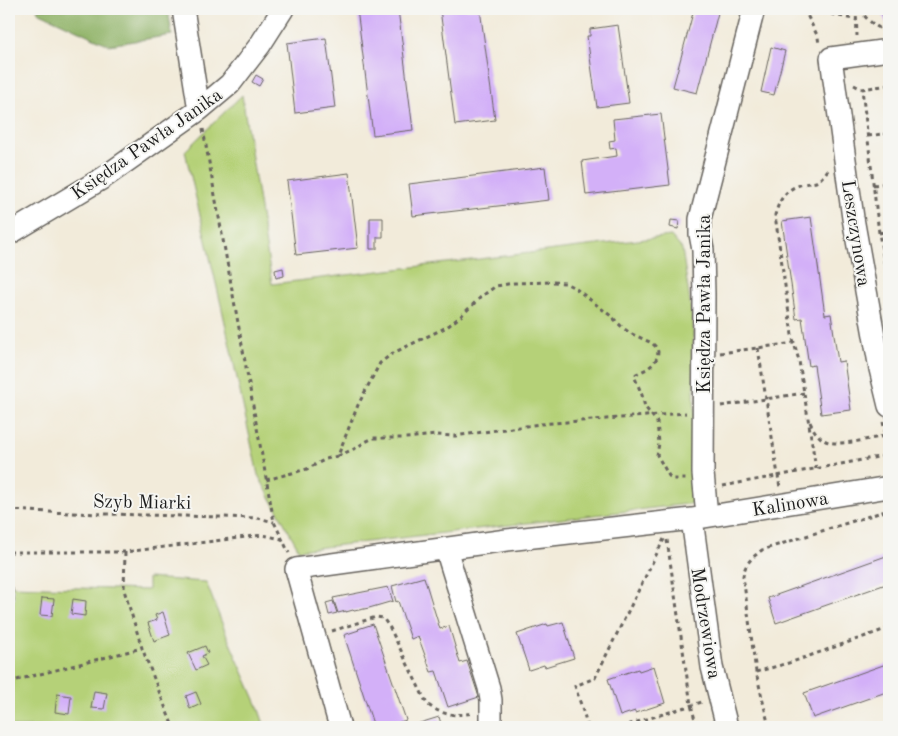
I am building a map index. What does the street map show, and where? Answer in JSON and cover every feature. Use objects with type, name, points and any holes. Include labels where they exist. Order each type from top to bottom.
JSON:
[{"type":"street","points":[[183,9],[199,110]]},
{"type":"street","name":"Księdza Pawła Janika","points":[[9,234],[103,178],[199,110],[230,84],[260,45],[283,9]]},
{"type":"street","name":"Księdza Pawła Janika","points":[[699,518],[704,484],[704,295],[700,219],[754,9]]},
{"type":"street","points":[[825,52],[858,55],[889,50]]},
{"type":"street","name":"Leszczynowa","points":[[825,52],[880,369],[889,406]]},
{"type":"street","name":"Kalinowa","points":[[296,569],[507,540],[699,518],[889,487]]},
{"type":"street","name":"Modrzewiowa","points":[[699,518],[712,667],[727,727]]},
{"type":"street","points":[[446,548],[489,688],[492,700],[492,719]]},
{"type":"street","points":[[296,569],[340,727]]},
{"type":"path","points":[[806,9],[857,20]]},
{"type":"path","points":[[806,9],[825,52]]},
{"type":"path","points":[[858,9],[856,41],[858,55]]},
{"type":"path","points":[[858,9],[873,24],[889,34]]},
{"type":"path","points":[[889,85],[862,89],[878,233],[889,289]]},
{"type":"path","points":[[199,110],[274,522],[296,569]]},
{"type":"path","points":[[868,136],[889,133]]},
{"type":"path","points":[[816,469],[799,361],[792,335],[775,215],[778,204],[784,194],[793,188],[816,182],[831,166]]},
{"type":"path","points":[[873,186],[889,183]]},
{"type":"path","points":[[878,233],[889,231]]},
{"type":"path","points":[[338,456],[358,405],[380,363],[393,353],[447,327],[496,286],[514,283],[553,282],[565,283],[575,288],[632,334],[652,343],[657,348],[657,358],[653,364],[636,374],[635,378],[645,407],[657,422],[659,443],[657,454],[669,476],[673,479],[704,484],[778,476],[889,455]]},
{"type":"path","points":[[704,356],[794,344]]},
{"type":"path","points":[[758,348],[782,504]]},
{"type":"path","points":[[720,406],[804,393]]},
{"type":"path","points":[[266,480],[306,469],[356,448],[373,438],[455,436],[540,424],[688,413]]},
{"type":"path","points":[[808,419],[814,431],[826,441],[837,443],[855,442],[886,436]]},
{"type":"path","name":"Szyb Miarki","points":[[9,510],[258,518],[274,522]]},
{"type":"path","points":[[769,727],[756,672],[743,576],[744,568],[751,558],[762,550],[889,510]]},
{"type":"path","points":[[588,727],[575,686],[595,678],[666,534],[691,705],[697,727]]},
{"type":"path","points":[[9,552],[125,552],[263,536],[282,539]]},
{"type":"path","points":[[125,552],[124,590],[142,648],[173,727]]},
{"type":"path","points":[[315,636],[376,617],[383,618],[390,628],[427,704],[433,709],[453,716],[492,719]]},
{"type":"path","points":[[756,672],[792,662],[889,628]]},
{"type":"path","points":[[9,682],[142,648]]},
{"type":"path","points":[[621,727],[720,697]]},
{"type":"green space","points":[[37,9],[168,9],[172,35],[109,45],[38,12]]},
{"type":"green space","points":[[242,95],[272,284],[671,236],[682,249],[693,322],[696,503],[299,550],[258,475],[185,151]]},
{"type":"green space","points":[[148,578],[206,582],[265,727],[9,727],[9,586],[148,590]]},
{"type":"building","points":[[357,9],[398,9],[413,130],[373,135]]},
{"type":"building","points":[[440,9],[480,9],[495,120],[455,125]]},
{"type":"building","points":[[694,9],[719,9],[697,93],[673,87]]},
{"type":"building","points":[[818,9],[837,9],[835,14]]},
{"type":"building","points":[[880,9],[889,9],[889,21],[886,23]]},
{"type":"building","points":[[618,25],[629,103],[597,107],[587,36],[590,36],[590,29]]},
{"type":"building","points":[[326,38],[335,108],[295,113],[287,43]]},
{"type":"building","points":[[771,47],[785,51],[774,95],[761,92]]},
{"type":"building","points":[[256,75],[263,79],[259,86],[252,82]]},
{"type":"building","points":[[661,114],[670,185],[586,195],[582,161],[617,156],[616,148],[610,149],[609,141],[615,140],[613,119]]},
{"type":"building","points":[[545,167],[549,200],[413,216],[409,184]]},
{"type":"building","points":[[349,173],[358,248],[296,255],[287,181]]},
{"type":"building","points":[[811,217],[825,315],[831,314],[838,362],[844,361],[851,410],[821,414],[814,365],[809,366],[802,318],[796,319],[782,221]]},
{"type":"building","points":[[370,218],[383,218],[383,237],[377,237],[377,249],[370,249]]},
{"type":"building","points":[[671,220],[679,221],[678,229],[670,227]]},
{"type":"building","points":[[283,268],[284,276],[276,278],[275,270]]},
{"type":"building","points":[[889,555],[889,583],[776,623],[768,598]]},
{"type":"building","points":[[424,577],[440,629],[449,626],[460,663],[467,661],[479,697],[448,707],[436,671],[431,672],[418,636],[411,639],[398,601],[396,602],[392,586]]},
{"type":"building","points":[[388,587],[393,601],[369,608],[338,613],[333,598]]},
{"type":"building","points":[[13,588],[14,601],[9,601],[9,589]]},
{"type":"building","points":[[42,598],[54,599],[52,616],[40,615]]},
{"type":"building","points":[[73,599],[86,601],[85,616],[71,614]]},
{"type":"building","points":[[333,601],[337,613],[329,615],[326,603]]},
{"type":"building","points":[[163,612],[170,635],[154,641],[148,623],[157,620],[155,615]]},
{"type":"building","points":[[563,622],[574,658],[529,670],[517,634],[547,624],[548,626]]},
{"type":"building","points":[[373,624],[406,720],[385,727],[374,727],[344,635]]},
{"type":"building","points":[[9,633],[12,633],[12,652],[9,652]]},
{"type":"building","points":[[205,646],[208,653],[202,656],[207,665],[196,670],[188,653]]},
{"type":"building","points":[[889,663],[889,691],[813,718],[804,693]]},
{"type":"building","points":[[654,666],[665,703],[620,716],[608,679]]},
{"type":"building","points":[[94,691],[107,693],[104,709],[91,708]]},
{"type":"building","points":[[196,692],[201,704],[190,709],[186,696]]},
{"type":"building","points":[[57,694],[71,696],[69,714],[55,712]]},
{"type":"building","points":[[439,717],[442,727],[407,727]]}]
